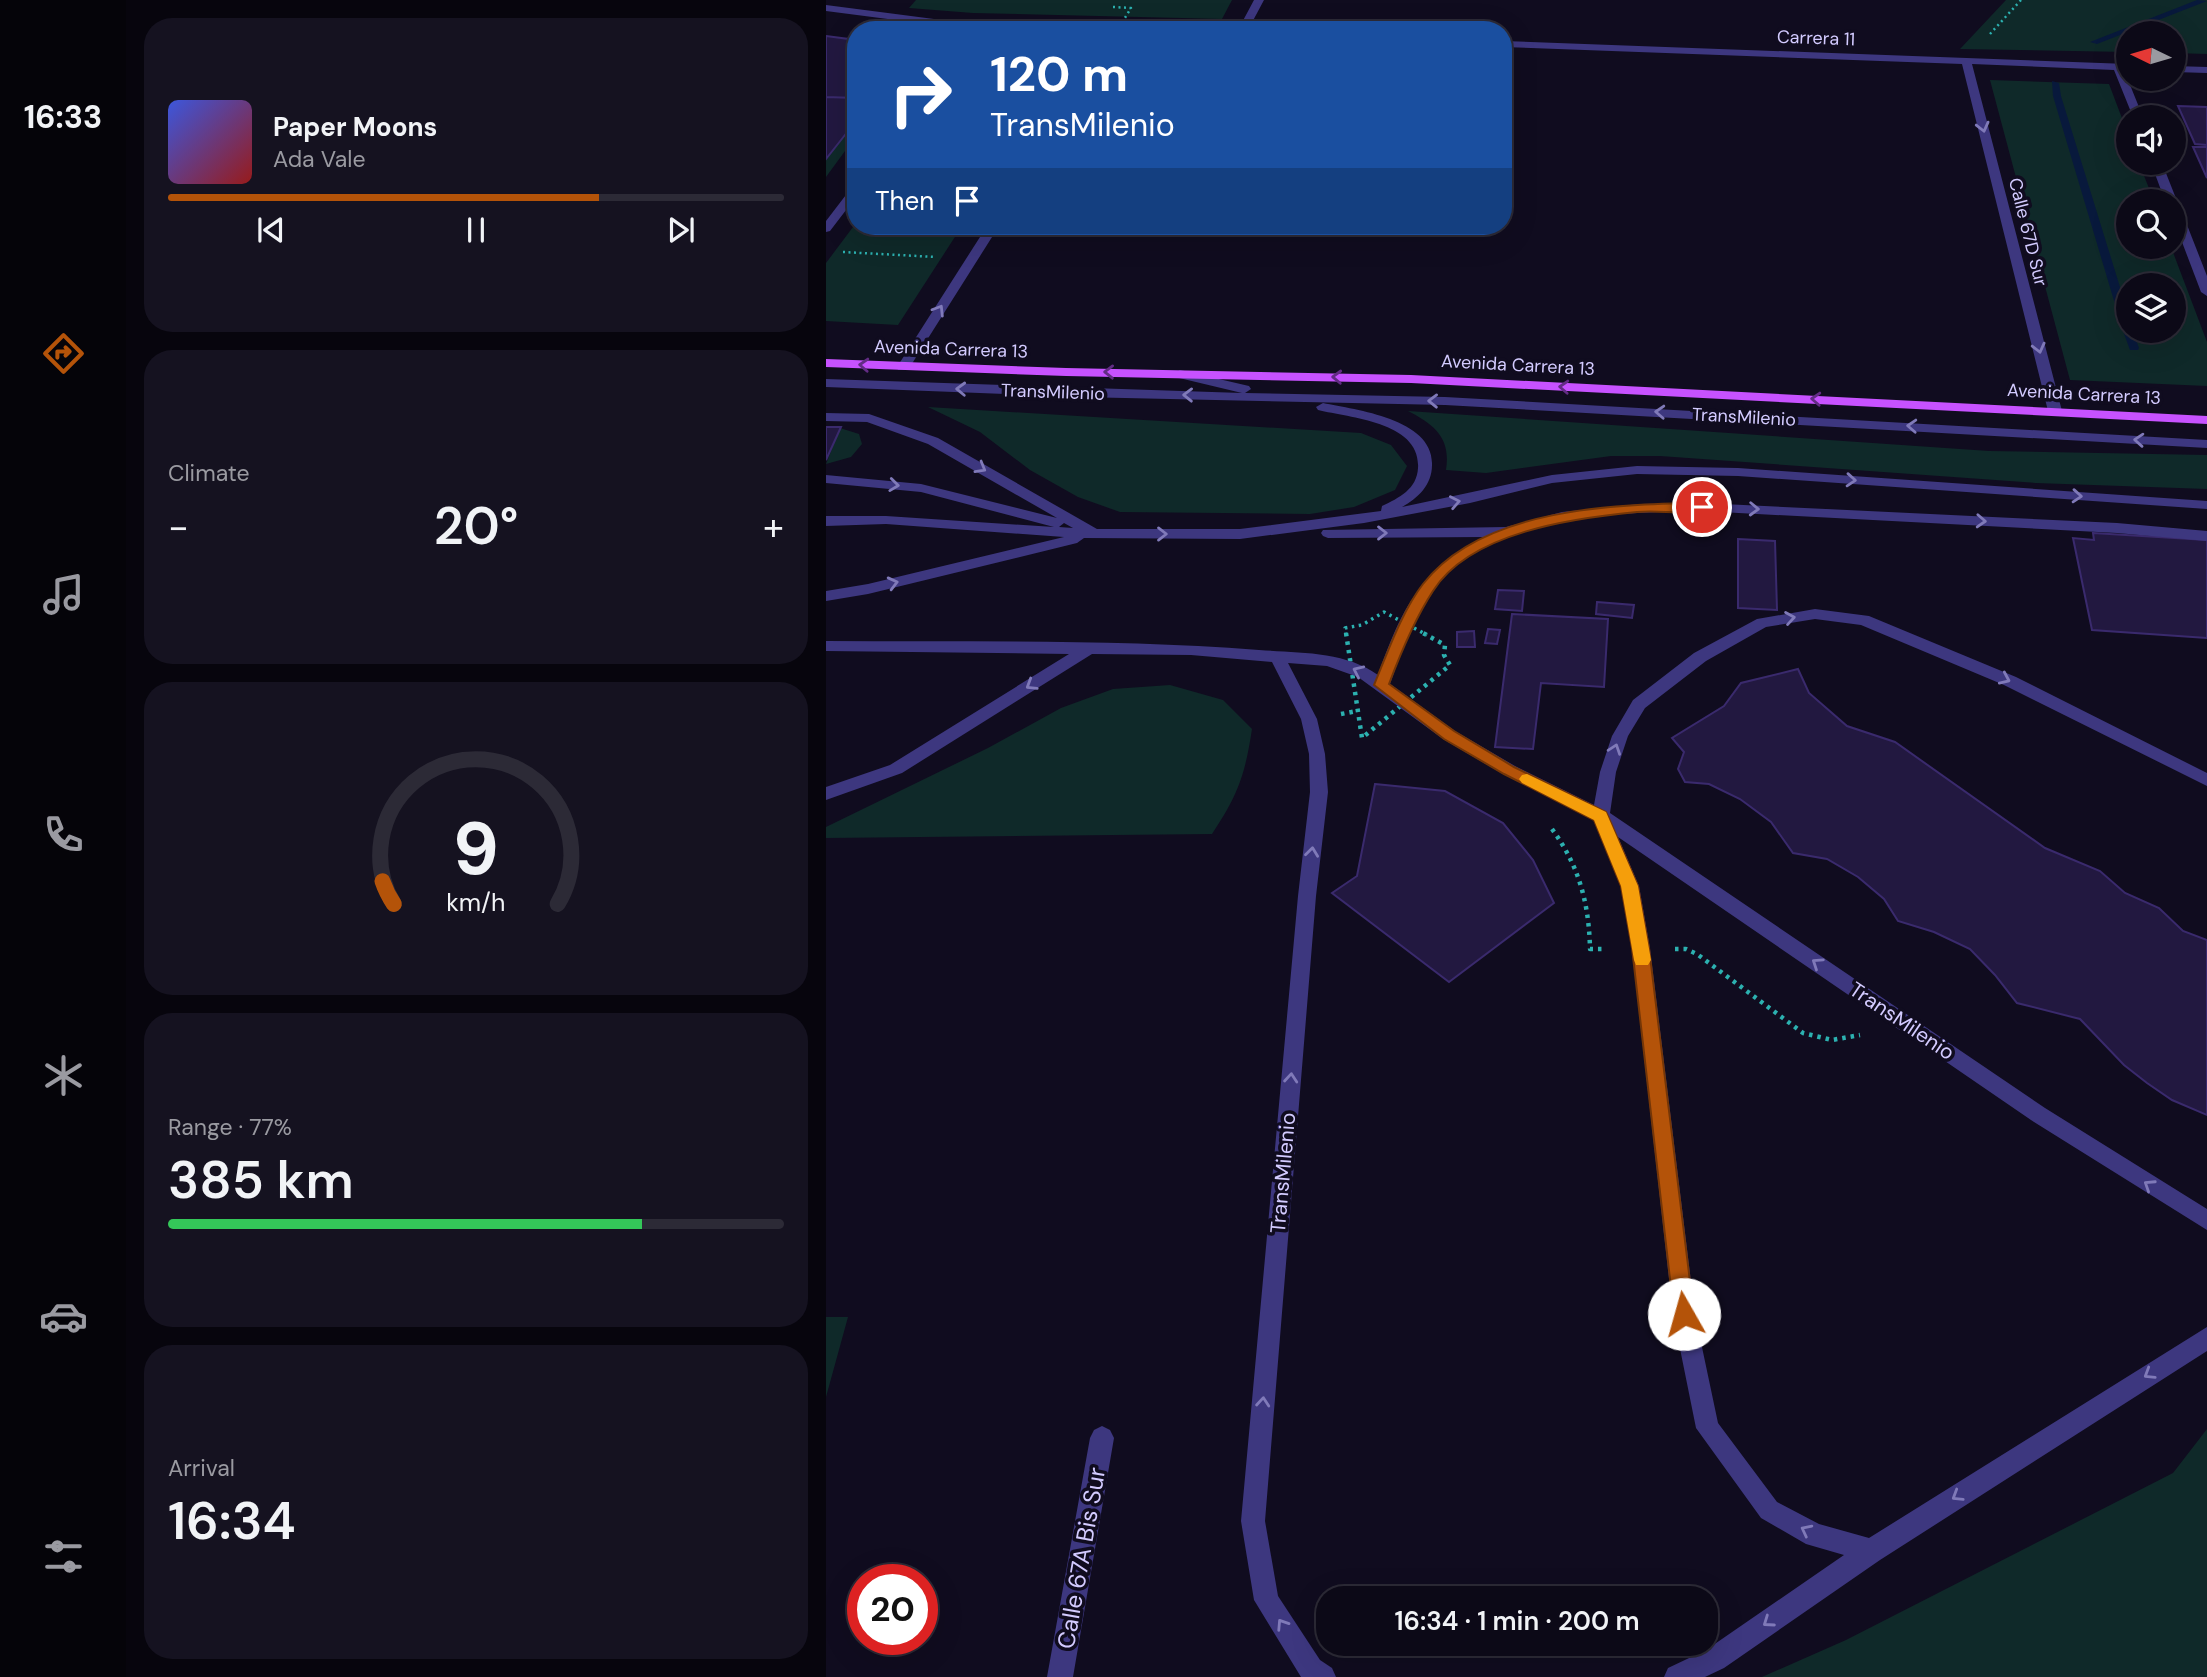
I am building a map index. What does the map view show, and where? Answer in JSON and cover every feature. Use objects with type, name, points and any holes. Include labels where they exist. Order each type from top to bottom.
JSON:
[{"type":"main road","name":"Avenida Carrera 13","points":[[826,363],[1411,379],[2207,420]]},
{"type":"street","points":[[1248,21],[1259,0]]},
{"type":"street","points":[[826,8],[920,21]]},
{"type":"street","name":"Carrera 11","points":[[1512,44],[2116,67]]},
{"type":"street","name":"Calle 67D Sur","points":[[1966,61],[2055,411]]},
{"type":"street","points":[[2186,69],[2207,70]]},
{"type":"street","points":[[826,229],[847,201]]},
{"type":"street","points":[[902,367],[987,235]]},
{"type":"street","points":[[2186,238],[2207,292]]},
{"type":"street","name":"TransMilenio","points":[[1177,373],[1386,423],[1409,432],[1420,443],[1427,456],[1426,468],[1418,488],[1410,497],[1364,519]]},
{"type":"street","name":"TransMilenio","points":[[826,383],[1079,393],[1485,403],[2207,444]]},
{"type":"street","points":[[826,417],[869,418],[933,441],[1094,534]]},
{"type":"street","name":"TransMilenio","points":[[1240,534],[1364,519],[1470,499],[1552,479],[1637,470],[1738,472],[2207,505]]},
{"type":"street","name":"TransMilenio","points":[[826,479],[921,488],[1094,534]]},
{"type":"street","name":"TransMilenio","points":[[1381,685],[1395,649],[1427,588],[1444,569],[1506,532],[1562,516],[1640,508],[1702,507],[2117,528],[2207,536]]},
{"type":"street","name":"TransMilenio","points":[[826,521],[886,520],[1094,534],[1506,532]]},
{"type":"street","name":"TransMilenio","points":[[826,596],[868,589],[1094,534]]},
{"type":"street","points":[[1871,1551],[1815,1535],[1769,1510],[1708,1428],[1684,1314],[1639,936],[1630,886],[1601,816],[1608,772],[1616,748],[1639,704],[1700,657],[1762,623],[1815,614],[1864,620],[2010,681],[2207,780]]},
{"type":"street","name":"TransMilenio","points":[[826,646],[1191,650],[1350,666],[1381,685],[1449,735],[1509,771],[1601,816],[2038,1114],[2207,1220]]},
{"type":"street","points":[[826,794],[896,769],[1089,649]]},
{"type":"street","name":"TransMilenio","points":[[1277,657],[1309,719],[1317,754],[1319,792],[1307,896],[1253,1521],[1266,1600],[1311,1669],[1323,1677]]},
{"type":"street","points":[[1677,1677],[1715,1659],[1871,1551],[2207,1338]]},
{"type":"street","name":"Calle 67A Bis Sur","points":[[1060,1677],[1102,1438]]},
{"type":"path","points":[[839,251],[971,259]]},
{"type":"green space","points":[[916,0],[1232,0],[1222,19],[973,13],[909,8]]},
{"type":"green space","points":[[2006,0],[2207,0],[2207,54],[2186,53],[2186,21],[2116,21],[2116,52],[1960,49]]},
{"type":"green space","points":[[1990,80],[2109,84],[2117,105],[2116,175],[2144,175],[2149,189],[2116,189],[2116,259],[2176,259],[2181,273],[2116,273],[2116,343],[2186,343],[2186,287],[2207,342],[2207,386],[2070,380]]},
{"type":"green space","points":[[847,132],[847,151],[826,177],[826,159]]},
{"type":"green space","points":[[847,235],[956,235],[898,325],[826,321],[826,263]]},
{"type":"green space","points":[[928,407],[1361,433],[1391,445],[1407,466],[1395,490],[1354,507],[1310,514],[1120,512],[1078,497],[1030,470],[980,432]]},
{"type":"green space","points":[[1408,411],[1989,451],[2207,455],[2207,489],[2036,483],[1660,456],[1611,456],[1486,473],[1446,470],[1446,449],[1439,434]]},
{"type":"green space","points":[[840,428],[859,434],[862,444],[851,457],[826,464]]},
{"type":"green space","points":[[1170,685],[1223,700],[1252,729],[1239,784],[1212,834],[826,838],[826,827],[988,748],[1061,708],[1113,689]]},
{"type":"green space","points":[[826,1317],[848,1317],[826,1397]]},
{"type":"green space","points":[[2207,1429],[2207,1677],[1762,1677],[1846,1640],[2173,1473]]},
{"type":"building","points":[[826,36],[847,39],[847,98],[826,97]]},
{"type":"building","points":[[826,97],[847,98],[847,132],[826,159]]},
{"type":"building","points":[[2186,106],[2207,107],[2207,145],[2195,144],[2186,124]]},
{"type":"building","points":[[2193,147],[2207,147],[2207,178]]},
{"type":"building","points":[[826,427],[841,427],[826,460]]},
{"type":"building","points":[[826,427],[841,427],[826,460]]},
{"type":"building","points":[[2093,533],[2207,540],[2207,638],[2092,630],[2073,538],[2094,540]]},
{"type":"building","points":[[1738,539],[1775,541],[1777,610],[1738,608]]},
{"type":"building","points":[[1498,590],[1524,591],[1522,611],[1495,609]]},
{"type":"building","points":[[1597,602],[1634,605],[1632,618],[1596,614]]},
{"type":"building","points":[[1512,614],[1608,619],[1604,687],[1541,683],[1533,749],[1495,747]]},
{"type":"building","points":[[1488,629],[1500,630],[1497,644],[1485,643]]},
{"type":"building","points":[[1474,631],[1475,647],[1457,647],[1457,632]]},
{"type":"building","points":[[1798,669],[1809,693],[1847,726],[1895,742],[2045,848],[2100,871],[2125,893],[2159,908],[2183,931],[2207,940],[2207,1115],[2172,1100],[2147,1083],[2124,1065],[2080,1019],[2017,1003],[1970,949],[1934,932],[1898,921],[1884,899],[1858,877],[1827,859],[1793,853],[1771,822],[1740,799],[1709,784],[1685,782],[1678,769],[1684,752],[1672,738],[1724,706],[1741,683]]},
{"type":"building","points":[[1375,784],[1445,791],[1503,823],[1533,860],[1554,903],[1449,982],[1332,893],[1357,876]]},
{"type":"waterway","points":[[2094,42],[2204,0]]},
{"type":"waterway","points":[[2055,83],[2116,290]]},
{"type":"waterway","points":[[2132,343],[2134,348]]},
{"type":"slow traffic","points":[[1527,779],[1601,816],[1630,886],[1642,960]]},
{"type":"route","points":[[1684,1314],[1641,948],[1630,886],[1601,816],[1509,771],[1449,735],[1381,685],[1395,649],[1427,588],[1444,569],[1506,532],[1562,516],[1640,508],[1702,507]]}]
